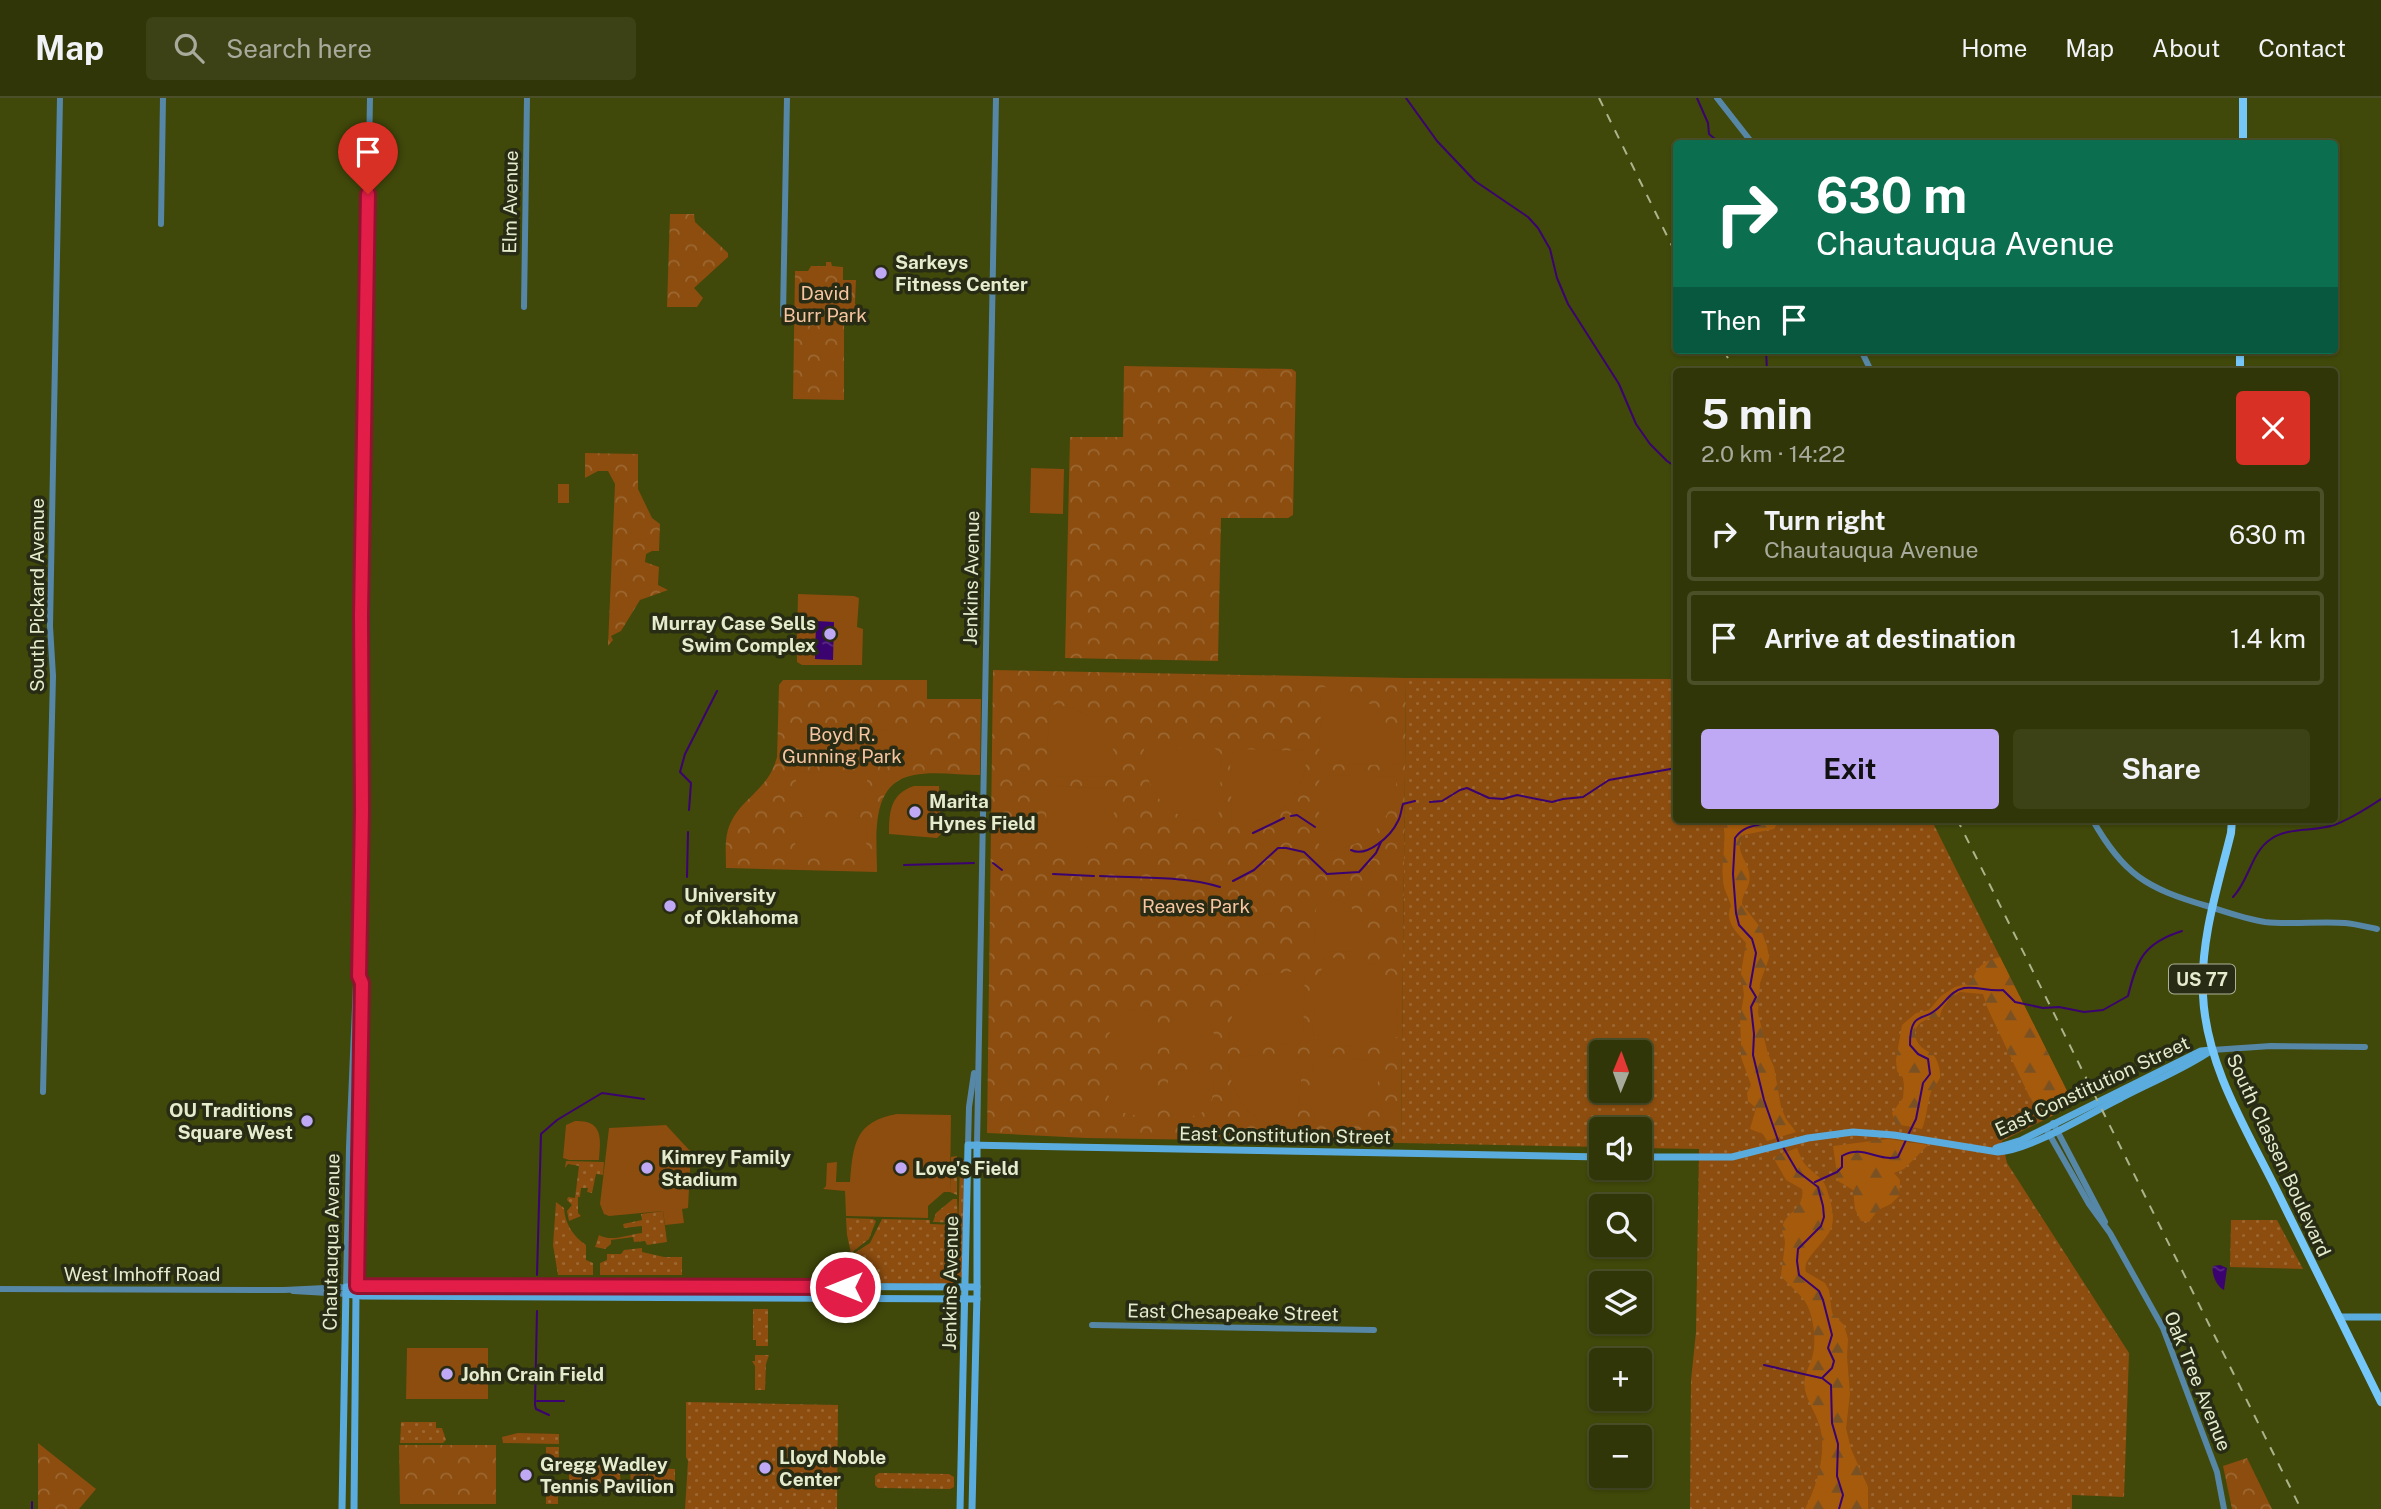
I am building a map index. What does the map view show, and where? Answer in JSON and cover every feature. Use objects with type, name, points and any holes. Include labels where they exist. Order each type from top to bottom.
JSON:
[{"type":"main road","points":[[2243,98],[2243,140]]},
{"type":"main road","name":"US 77","points":[[2213,908],[2232,823]]},
{"type":"main road","name":"South Classen Boulevard","points":[[2213,908],[2202,964],[2205,1017],[2212,1050],[2240,1116],[2381,1402]]},
{"type":"main road","name":"East Constitution Street","points":[[1652,1157],[1721,1158],[1798,1140],[1853,1132],[1998,1152],[2016,1149],[2201,1051],[2212,1050]]},
{"type":"main road","name":"East Constitution Street","points":[[968,1145],[1589,1157]]},
{"type":"main road","name":"Jenkins Avenue","points":[[960,1509],[968,1145]]},
{"type":"main road","name":"Jenkins Avenue","points":[[972,1509],[976,1386],[977,1146]]},
{"type":"main road","points":[[346,1290],[357,1286],[977,1287]]},
{"type":"main road","name":"Chautauqua Avenue","points":[[354,1509],[357,1286]]},
{"type":"main road","points":[[346,1290],[356,1296],[977,1299]]},
{"type":"main road","name":"Chautauqua Avenue","points":[[342,1509],[346,1290]]},
{"type":"main road","points":[[2339,1317],[2381,1317]]},
{"type":"main road","points":[[963,1386],[976,1386]]},
{"type":"main road","points":[[962,1430],[975,1431]]},
{"type":"street","name":"South Pickard Avenue","points":[[43,1092],[53,676],[50,626],[60,98]]},
{"type":"street","points":[[161,224],[163,98]]},
{"type":"street","name":"Chautauqua Avenue","points":[[346,1290],[348,1147],[356,984],[359,976],[361,627],[370,98]]},
{"type":"street","name":"Elm Avenue","points":[[524,307],[527,98]]},
{"type":"street","points":[[783,315],[787,98]]},
{"type":"street","name":"Jenkins Avenue","points":[[977,1146],[996,98]]},
{"type":"street","points":[[1717,98],[1750,140]]},
{"type":"street","points":[[1724,98],[1725,106]]},
{"type":"street","points":[[2095,823],[2118,859],[2144,882],[2170,895],[2265,922],[2345,923],[2377,929]]},
{"type":"street","name":"Chautauqua Avenue","points":[[357,1286],[362,983],[359,976]]},
{"type":"street","points":[[2212,1050],[2271,1046],[2365,1047]]},
{"type":"street","name":"Jenkins Avenue","points":[[968,1145],[969,1107],[977,1058]]},
{"type":"street","name":"Oak Tree Avenue","points":[[2051,1129],[2171,1345],[2217,1472],[2224,1509]]},
{"type":"street","name":"West Imhoff Road","points":[[0,1289],[346,1290]]},
{"type":"street","name":"East Chesapeake Street","points":[[1091,1325],[1374,1330]]},
{"type":"green space","points":[[670,214],[694,214],[695,222],[728,253],[728,257],[694,288],[703,298],[697,307],[667,307]]},
{"type":"green space","name":"David Burr Park","points":[[826,262],[831,262],[832,266],[843,267],[843,280],[856,280],[855,304],[863,311],[844,325],[844,400],[793,399],[795,271],[808,271],[811,266],[826,266]]},
{"type":"green space","points":[[1124,366],[1292,369],[1296,372],[1293,515],[1288,518],[1221,518],[1218,661],[1065,658],[1070,437],[1123,437]]},
{"type":"green space","points":[[585,453],[638,454],[638,489],[652,518],[660,524],[659,551],[646,554],[645,562],[659,567],[658,585],[668,590],[640,600],[621,631],[611,636],[613,640],[608,646],[615,484],[608,471],[598,471],[585,478]]},
{"type":"green space","points":[[1031,468],[1064,469],[1063,514],[1030,513]]},
{"type":"green space","points":[[558,484],[569,484],[569,503],[558,503]]},
{"type":"green space","name":"Murray Case Sells Swim Complex","points":[[798,594],[859,598],[857,627],[863,629],[862,665],[802,665],[797,662],[797,655],[790,655],[790,638],[797,638]]},
{"type":"green space","name":"Reaves Park","points":[[993,670],[1406,678],[1401,1143],[1086,1138],[987,1133]]},
{"type":"green space","points":[[1406,678],[1673,679],[1673,823],[1933,823],[2074,1105],[2002,1141],[2007,1163],[2129,1353],[2124,1497],[2072,1495],[2072,1509],[1690,1509],[1691,1380],[1696,1332],[1699,1149],[1652,1148],[1652,1117],[1589,1117],[1589,1147],[1401,1143]]},
{"type":"green space","name":"Boyd R. Gunning Park","points":[[783,680],[927,680],[927,699],[981,699],[980,775],[914,775],[899,780],[889,789],[879,813],[877,872],[726,868],[726,840],[730,824],[741,807],[768,778],[777,757],[779,685]]},
{"type":"green space","points":[[1322,687],[1353,694],[1376,710],[1392,734],[1399,765],[1324,764],[1319,759]]},
{"type":"green space","points":[[1050,704],[1079,711],[1100,726],[1113,748],[1117,777],[1053,776],[1046,769]]},
{"type":"green space","points":[[800,728],[928,730],[928,759],[800,755]]},
{"type":"green space","points":[[1144,748],[1214,748],[1222,755],[1218,824],[1186,818],[1163,803],[1149,780]]},
{"type":"green space","points":[[1236,749],[1307,751],[1301,781],[1286,804],[1263,819],[1232,824],[1230,756]]},
{"type":"green space","points":[[796,772],[867,773],[867,811],[796,810]]},
{"type":"green space","points":[[1324,775],[1397,777],[1390,809],[1374,831],[1350,846],[1319,852],[1319,781]]},
{"type":"green space","name":"Marita Hynes Field","points":[[914,786],[939,786],[941,834],[937,838],[889,834],[892,805],[900,794]]},
{"type":"green space","points":[[1054,786],[1117,789],[1116,804],[1112,818],[1098,839],[1076,851],[1047,856],[1046,792]]},
{"type":"green space","points":[[796,817],[867,818],[866,856],[795,856]]},
{"type":"green space","points":[[1729,823],[1778,823],[1774,829],[1743,835],[1740,845],[1750,877],[1742,904],[1760,927],[1769,958],[1760,983],[1758,1013],[1774,1067],[1781,1107],[1796,1132],[1767,1141],[1763,1134],[1750,1129],[1756,1108],[1748,1101],[1747,1093],[1751,1085],[1741,1057],[1740,1018],[1744,995],[1741,973],[1746,943],[1735,931],[1729,917],[1731,906],[1724,887],[1723,873],[1724,828]]},
{"type":"green space","points":[[1317,897],[1339,901],[1355,912],[1365,928],[1369,950],[1321,951],[1314,943]]},
{"type":"green space","points":[[1324,956],[1375,965],[1398,988],[1397,1037],[1352,1046],[1323,1045],[1313,1035]]},
{"type":"green space","points":[[2000,957],[2074,1105],[2041,1121],[1983,994],[1960,992],[1942,1009],[1940,1017],[1924,1021],[1915,1032],[1920,1045],[1935,1057],[1940,1073],[1940,1078],[1931,1092],[1922,1129],[1896,1124],[1892,1113],[1903,1098],[1904,1086],[1903,1078],[1897,1071],[1896,1060],[1902,1025],[1916,1013],[1929,1010],[1941,996],[1955,987],[1970,983],[1981,966]]},
{"type":"green space","points":[[1305,970],[1303,1039],[1297,1045],[1258,1044],[1229,1039],[1235,994],[1255,976]]},
{"type":"green space","points":[[1131,1009],[1150,1011],[1155,1031],[1155,1052],[1150,1056],[1130,1056],[1110,1051],[1109,1037],[1112,1026],[1119,1016]]},
{"type":"green space","points":[[1193,1011],[1206,1018],[1215,1037],[1214,1053],[1173,1057],[1169,1052],[1169,1032],[1174,1012]]},
{"type":"green space","points":[[1296,1055],[1303,1061],[1296,1129],[1268,1124],[1256,1117],[1239,1098],[1233,1086],[1229,1058]]},
{"type":"green space","points":[[1319,1055],[1381,1062],[1376,1089],[1363,1108],[1342,1120],[1315,1124],[1312,1062]]},
{"type":"green space","points":[[1150,1070],[1154,1075],[1154,1095],[1148,1115],[1128,1114],[1115,1107],[1111,1101],[1108,1093],[1109,1074]]},
{"type":"green space","points":[[1173,1070],[1193,1071],[1213,1077],[1212,1097],[1205,1110],[1192,1116],[1172,1115],[1168,1075]]},
{"type":"green space","name":"Love's Field","points":[[897,1114],[951,1115],[950,1192],[944,1192],[928,1206],[928,1218],[846,1216],[845,1191],[823,1189],[826,1186],[827,1163],[837,1162],[836,1182],[850,1182],[855,1146],[864,1129],[883,1117]]},
{"type":"green space","points":[[584,1121],[595,1127],[600,1138],[599,1160],[563,1158],[566,1125]]},
{"type":"green space","name":"Kimrey Family Stadium","points":[[666,1125],[691,1152],[688,1208],[682,1209],[684,1223],[665,1225],[663,1211],[609,1216],[604,1214],[600,1204],[609,1128]]},
{"type":"green space","points":[[1888,1139],[1928,1145],[1904,1169],[1894,1173],[1900,1180],[1899,1196],[1891,1204],[1878,1210],[1869,1222],[1861,1221],[1855,1209],[1853,1190],[1838,1181],[1833,1146]]},
{"type":"green space","points":[[1797,1148],[1804,1163],[1824,1183],[1832,1206],[1832,1226],[1805,1267],[1806,1272],[1825,1283],[1829,1290],[1832,1313],[1844,1325],[1848,1339],[1850,1394],[1846,1428],[1851,1449],[1868,1487],[1868,1509],[1805,1509],[1814,1490],[1822,1456],[1819,1424],[1804,1386],[1814,1352],[1814,1328],[1804,1300],[1781,1276],[1785,1243],[1783,1225],[1799,1204],[1802,1189],[1786,1180],[1773,1157]]},
{"type":"green space","points":[[957,1156],[957,1195],[950,1192],[951,1157]]},
{"type":"green space","points":[[960,1160],[964,1160],[962,1277],[957,1277]]},
{"type":"green space","points":[[566,1161],[604,1162],[603,1175],[596,1174],[592,1193],[587,1192],[588,1188],[581,1188],[578,1213],[581,1216],[569,1221],[567,1211],[572,1205],[567,1200],[568,1197],[575,1198],[579,1166],[568,1164],[565,1168]]},
{"type":"green space","points":[[953,1199],[957,1199],[958,1223],[933,1222],[936,1213]]},
{"type":"green space","points":[[556,1202],[564,1208],[574,1234],[586,1245],[586,1260],[593,1263],[593,1275],[558,1275],[553,1245]]},
{"type":"green space","points":[[663,1211],[667,1242],[647,1245],[645,1241],[634,1242],[633,1237],[611,1240],[611,1244],[605,1249],[595,1247],[599,1235],[614,1238],[642,1233],[642,1226],[624,1228],[623,1224],[642,1220],[641,1214]]},
{"type":"green space","points":[[846,1218],[876,1221],[869,1239],[851,1253],[847,1235]]},
{"type":"green space","points":[[882,1219],[930,1220],[930,1224],[957,1225],[955,1284],[855,1283],[849,1278],[855,1277],[850,1276],[848,1257],[870,1243]]},
{"type":"green space","points":[[2231,1220],[2277,1220],[2303,1269],[2230,1267]]},
{"type":"green space","points":[[642,1248],[642,1252],[664,1257],[682,1257],[682,1275],[600,1275],[600,1263],[607,1260],[607,1254],[621,1254],[624,1250]]},
{"type":"green space","points":[[753,1309],[768,1309],[768,1346],[756,1346],[756,1340],[753,1340]]},
{"type":"green space","name":"John Crain Field","points":[[407,1348],[488,1348],[488,1399],[406,1399]]},
{"type":"green space","points":[[755,1355],[769,1355],[765,1390],[755,1390],[755,1366],[752,1361],[755,1361]]},
{"type":"green space","points":[[686,1402],[838,1405],[837,1509],[685,1509],[688,1461]]},
{"type":"green space","points":[[401,1422],[436,1422],[436,1428],[442,1428],[446,1440],[443,1443],[400,1443]]},
{"type":"green space","points":[[518,1433],[559,1434],[559,1444],[503,1443],[502,1437]]},
{"type":"green space","points":[[38,1443],[96,1489],[79,1509],[38,1509]]},
{"type":"green space","points":[[399,1445],[496,1445],[496,1504],[400,1504]]},
{"type":"green space","points":[[546,1447],[559,1447],[559,1467],[546,1465]]},
{"type":"green space","points":[[2247,1458],[2272,1509],[2232,1509],[2223,1466]]},
{"type":"green space","points":[[569,1464],[619,1465],[621,1484],[569,1485]]},
{"type":"green space","points":[[632,1465],[648,1468],[648,1483],[641,1486],[631,1485]]},
{"type":"green space","points":[[649,1468],[675,1469],[675,1483],[649,1483]]},
{"type":"green space","points":[[879,1473],[949,1474],[954,1477],[954,1487],[878,1488],[875,1485],[875,1476]]},
{"type":"green space","points":[[558,1482],[558,1504],[546,1504],[546,1483]]},
{"type":"water","points":[[816,621],[834,622],[833,660],[815,659]]},
{"type":"water","points":[[2213,1266],[2227,1268],[2224,1290],[2213,1273]]},
{"type":"waterway","points":[[1406,98],[1437,141],[1475,181],[1528,217],[1538,228],[1550,249],[1557,278],[1568,304],[1619,384],[1636,424],[1650,444],[1673,465]]},
{"type":"waterway","points":[[1697,98],[1708,123],[1709,134],[1716,140]]},
{"type":"waterway","points":[[1766,354],[1767,368]]},
{"type":"waterway","points":[[689,810],[691,783],[680,772],[685,754],[717,691]]},
{"type":"waterway","points":[[1430,802],[1442,801],[1467,788],[1489,798],[1503,799],[1517,795],[1552,802],[1583,797],[1609,780],[1673,769]]},
{"type":"waterway","points":[[2233,897],[2259,851],[2271,839],[2293,831],[2334,825],[2381,799]]},
{"type":"waterway","points":[[1351,850],[1364,851],[1378,844],[1395,827],[1403,804],[1415,801]]},
{"type":"waterway","points":[[1291,816],[1297,815],[1315,827]]},
{"type":"waterway","points":[[1253,833],[1284,818]]},
{"type":"waterway","points":[[1765,823],[1748,827],[1735,838],[1733,874],[1739,925],[1752,939],[1756,953],[1750,987],[1756,997],[1751,1007],[1753,1055],[1764,1100],[1779,1143]]},
{"type":"waterway","points":[[687,877],[688,832]]},
{"type":"waterway","points":[[1233,881],[1254,870],[1278,848],[1304,852],[1327,874],[1359,872],[1376,853],[1381,842]]},
{"type":"waterway","points":[[904,865],[974,863]]},
{"type":"waterway","points":[[993,863],[1002,870]]},
{"type":"waterway","points":[[1053,874],[1094,876]]},
{"type":"waterway","points":[[1100,876],[1177,879],[1220,887]]},
{"type":"waterway","points":[[687,887],[687,900]]},
{"type":"waterway","points":[[1908,1135],[1916,1119],[1923,1083],[1930,1074],[1928,1059],[1918,1054],[1910,1045],[1910,1034],[1918,1019],[1931,1014],[1955,992],[1964,988],[2003,990],[2015,1002],[2043,1008],[2059,1007],[2084,1012],[2103,1010],[2128,996],[2144,954],[2159,941],[2182,931]]},
{"type":"waterway","points":[[537,1275],[541,1134],[557,1120],[602,1093],[644,1099]]},
{"type":"waterway","points":[[1815,1182],[1837,1172],[1842,1167],[1842,1156],[1863,1152],[1883,1157],[1898,1157],[1906,1140]]},
{"type":"waterway","points":[[1783,1147],[1797,1171],[1818,1187],[1823,1206],[1821,1226],[1798,1249],[1797,1261],[1799,1275],[1819,1291],[1832,1335],[1828,1348],[1834,1361],[1832,1368],[1822,1378],[1831,1385],[1832,1423],[1838,1444],[1837,1476],[1843,1495],[1839,1509]]},
{"type":"waterway","points":[[537,1311],[535,1405],[536,1409],[549,1415]]},
{"type":"waterway","points":[[1764,1365],[1821,1378]]},
{"type":"waterway","points":[[538,1372],[561,1372]]},
{"type":"waterway","points":[[537,1401],[564,1401]]},
{"type":"waterway","points":[[32,1502],[32,1509]]},
{"type":"railway","points":[[1599,98],[1673,248]]},
{"type":"railway","points":[[1726,354],[1733,368]]},
{"type":"railway","points":[[1959,823],[2301,1509]]},
{"type":"place","name":"Sarkeys Fitness Center","points":[[881,273]]},
{"type":"place","name":"Murray Case Sells Swim Complex","points":[[830,634]]},
{"type":"place","name":"Marita Hynes Field","points":[[915,812]]},
{"type":"place","name":"University of Oklahoma","points":[[670,906]]},
{"type":"place","name":"OU Traditions Square West","points":[[307,1121]]},
{"type":"place","name":"Kimrey Family Stadium","points":[[647,1168]]},
{"type":"place","name":"Love's Field","points":[[901,1168]]},
{"type":"place","name":"John Crain Field","points":[[447,1374]]},
{"type":"place","name":"Lloyd Noble Center","points":[[765,1468]]},
{"type":"place","name":"Gregg Wadley Tennis Pavilion","points":[[526,1475]]},
{"type":"route","points":[[368,194],[360,662],[362,811],[359,976],[362,983],[357,1286],[845,1287]]}]
